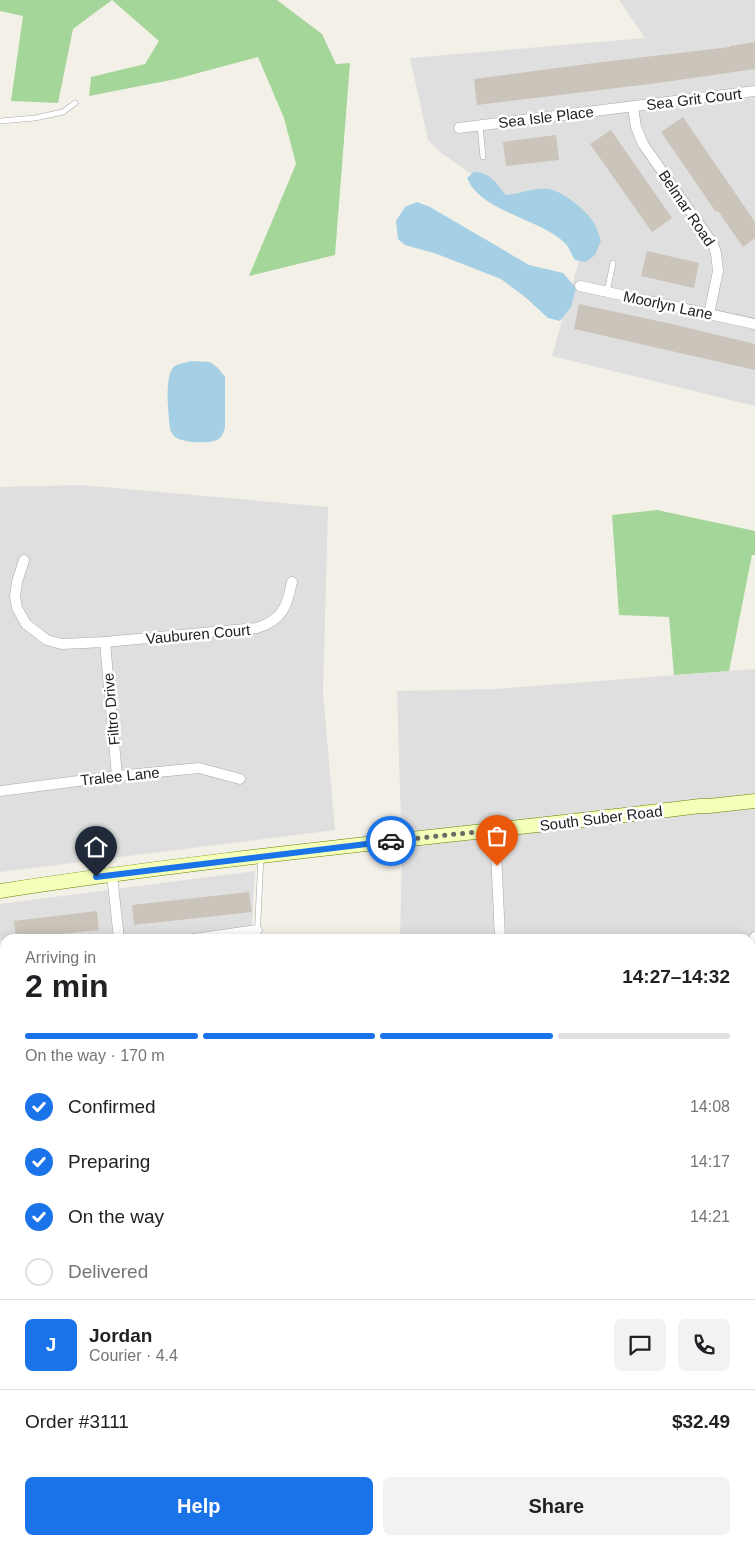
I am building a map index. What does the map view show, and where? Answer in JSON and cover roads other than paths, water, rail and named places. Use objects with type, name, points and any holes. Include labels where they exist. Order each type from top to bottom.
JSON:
[{"type":"street","name":"Sea Grit Court","points":[[633,107],[755,91]]},
{"type":"street","name":"Sea Isle Place","points":[[459,128],[633,107]]},
{"type":"street","name":"Belmar Road","points":[[633,107],[636,127],[643,144],[707,235],[716,253],[718,271],[709,314]]},
{"type":"street","name":"Moorlyn Lane","points":[[580,286],[755,324]]},
{"type":"street","name":"Vauburen Court","points":[[24,560],[17,582],[15,596],[17,608],[26,624],[47,640],[62,644],[105,642],[257,628],[269,625],[278,618],[285,607],[292,582]]},
{"type":"street","name":"Filtro Drive","points":[[105,642],[117,776]]},
{"type":"street","name":"Tralee Lane","points":[[0,791],[199,768],[240,779]]},
{"type":"street","name":"South Suber Road","points":[[0,891],[261,856],[755,801]]},
{"type":"street","points":[[495,830],[500,934]]},
{"type":"street","points":[[112,875],[118,934]]},
{"type":"lane","points":[[0,121],[35,118],[63,112],[76,103]]},
{"type":"lane","points":[[480,126],[483,157]]},
{"type":"lane","points":[[607,292],[613,263]]},
{"type":"lane","points":[[257,934],[261,856]]},
{"type":"water","points":[[474,172],[480,172],[489,176],[506,195],[548,189],[567,197],[586,212],[595,225],[601,241],[595,255],[586,262],[575,260],[567,245],[554,234],[497,207],[485,199],[474,190],[467,178]]},
{"type":"water","points":[[417,202],[430,207],[529,265],[563,273],[576,288],[571,307],[560,321],[548,318],[501,279],[437,254],[405,245],[398,239],[396,221],[405,207]]},
{"type":"water","points":[[191,361],[210,362],[225,377],[225,427],[220,438],[217,440],[195,442],[182,440],[174,436],[170,430],[168,386],[171,370],[178,364]]}]
